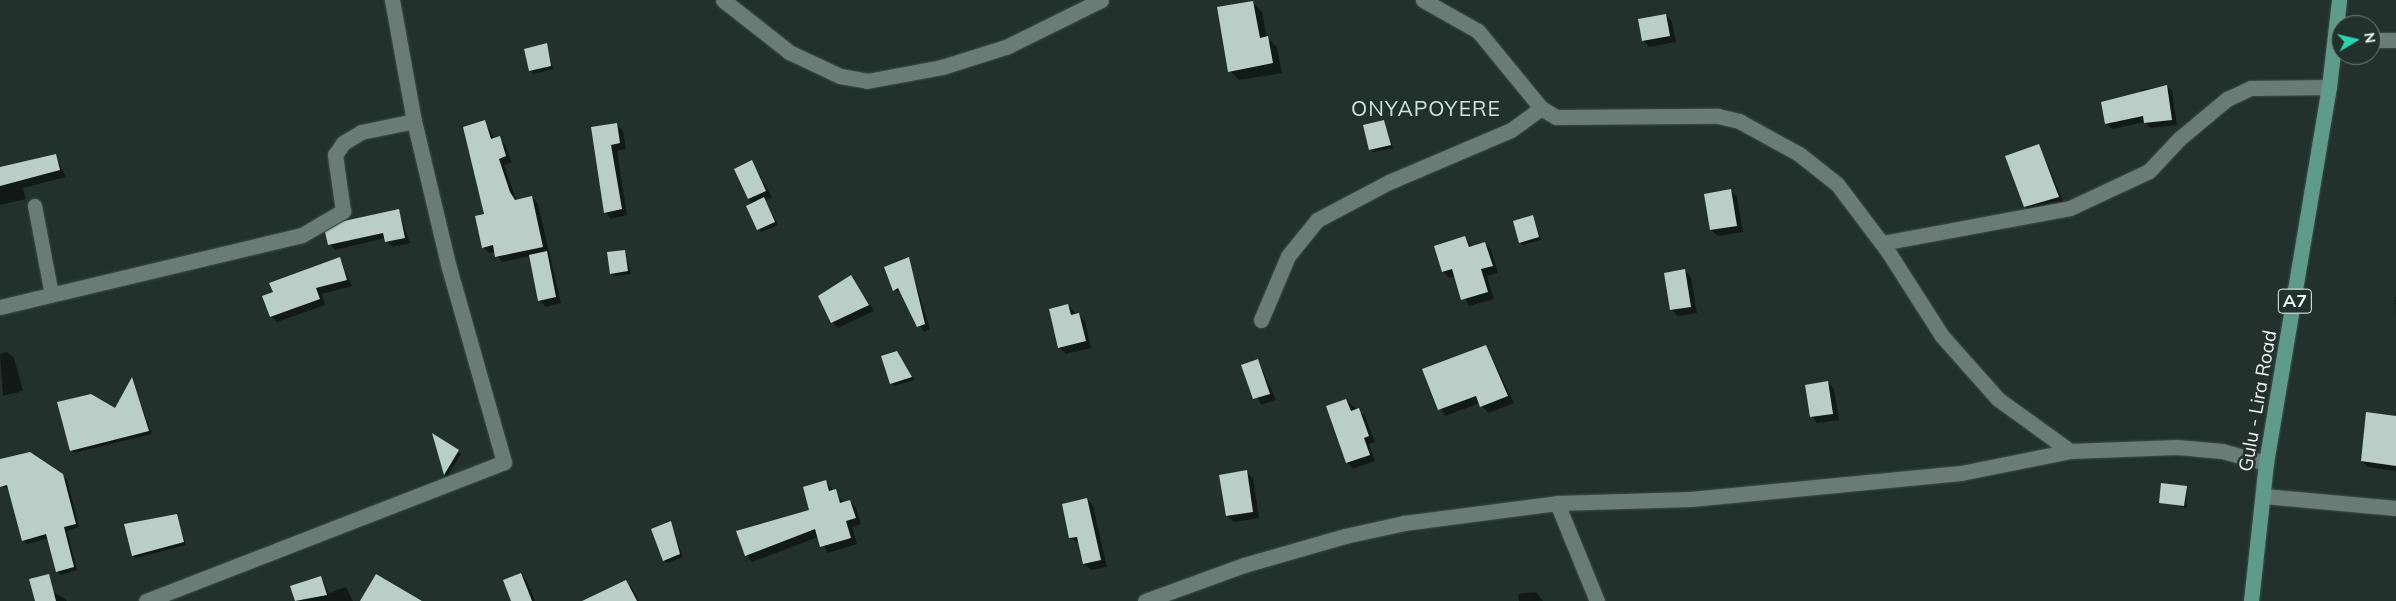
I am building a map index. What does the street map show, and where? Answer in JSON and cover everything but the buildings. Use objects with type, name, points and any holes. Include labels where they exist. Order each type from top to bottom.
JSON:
[{"type":"main road","name":"Gulu - Lira Road","points":[[2339,0],[2339,15]]},
{"type":"main road","name":"Gulu - Lira Road","points":[[2251,601],[2266,463],[2333,65]]},
{"type":"street","points":[[146,601],[504,462],[448,268],[414,121],[392,0]]},
{"type":"street","points":[[724,0],[789,52],[840,76],[866,80],[942,66],[1006,47],[1101,0]]},
{"type":"street","points":[[1423,0],[1478,31],[1541,108],[1565,118],[1682,114],[1739,121],[1800,154],[1837,184],[1882,243],[1942,336],[1998,398],[2070,451]]},
{"type":"street","points":[[2381,40],[2396,40]]},
{"type":"street","points":[[1882,243],[2070,208],[2149,172],[2179,139],[2227,99],[2251,88],[2329,87]]},
{"type":"street","points":[[1261,320],[1288,256],[1317,220],[1389,182],[1511,130],[1541,108]]},
{"type":"street","points":[[0,308],[302,235],[343,211],[335,155],[343,143],[361,132],[414,121]]},
{"type":"street","points":[[1145,601],[1244,565],[1344,536],[1404,522],[1557,503],[1691,499],[1962,473],[2070,451],[2177,447],[2222,451],[2266,463]]},
{"type":"street","points":[[2263,496],[2396,508]]},
{"type":"street","points":[[1557,503],[1597,601]]},
{"type":"lane","points":[[35,206],[52,295]]},
{"type":"district","name":"ONYAPOYERE","points":[[1426,108]]}]
